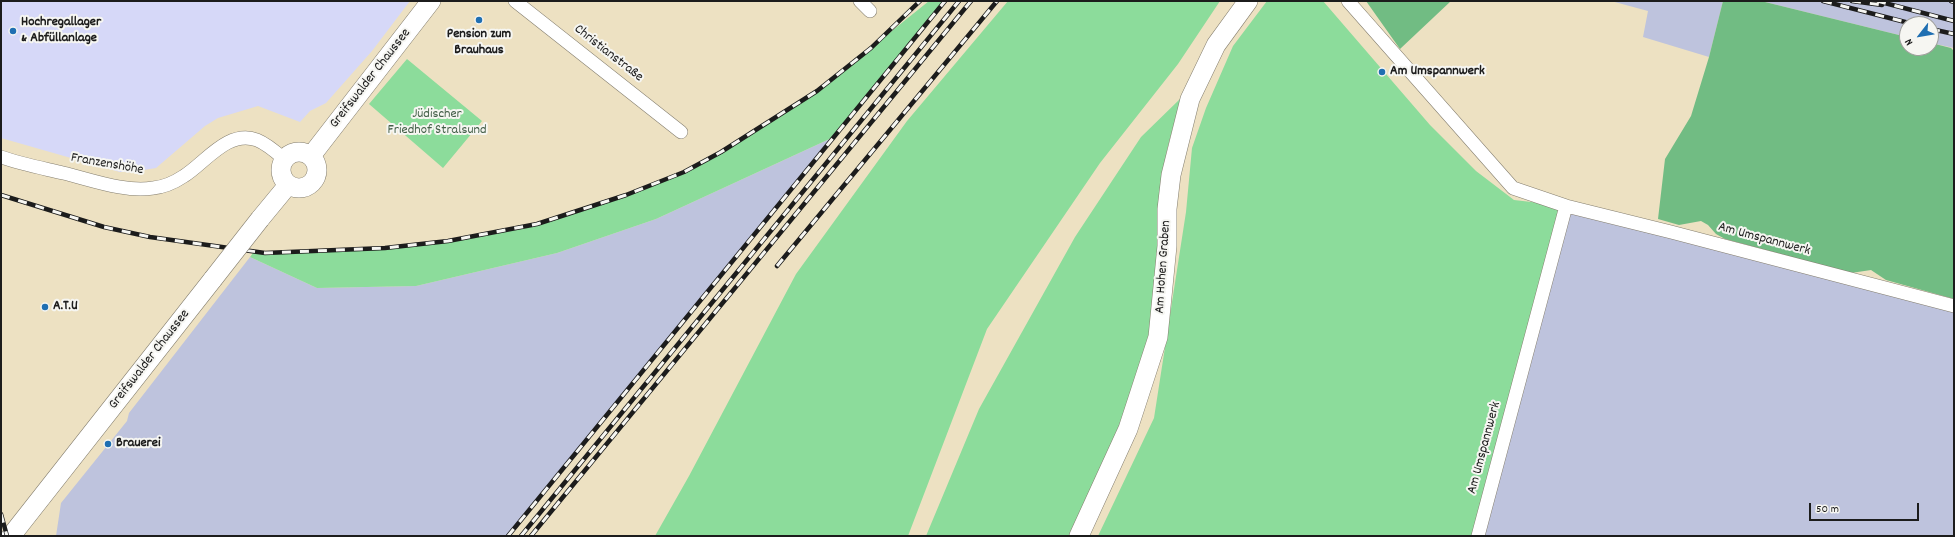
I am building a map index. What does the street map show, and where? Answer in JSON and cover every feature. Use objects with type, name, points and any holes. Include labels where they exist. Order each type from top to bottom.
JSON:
[{"type":"main road","name":"Greifswalder Chaussee","points":[[311,156],[431,1]]},
{"type":"main road","name":"Am Hohen Graben","points":[[1078,536],[1128,429],[1158,337],[1165,269],[1167,209],[1171,175],[1190,99],[1216,46],[1248,1]]},
{"type":"main road","points":[[294,152],[300,152],[311,156],[317,167],[315,179],[306,187],[294,187],[288,184],[284,180],[281,170],[284,159],[294,152]]},
{"type":"main road","name":"Greifswalder Chaussee","points":[[15,532],[288,184]]},
{"type":"street","name":"Christianstraße","points":[[515,1],[680,132]]},
{"type":"street","points":[[860,1],[870,11]]},
{"type":"street","name":"Am Umspannwerk","points":[[1348,1],[1512,188],[1566,206],[1954,306]]},
{"type":"street","name":"Franzenshöhe","points":[[1,157],[106,184],[152,189],[166,185],[184,176],[218,149],[234,139],[245,138],[256,140],[284,159]]},
{"type":"street","name":"Am Umspannwerk","points":[[1478,536],[1566,206]]},
{"type":"shaded area","points":[[1,1],[410,1],[372,51],[326,103],[310,111],[300,122],[258,106],[218,118],[205,126],[156,168],[120,172],[1,138]]},
{"type":"shaded area","points":[[1611,1],[1723,1],[1709,57],[1643,37],[1648,11]]},
{"type":"shaded area","points":[[1761,1],[1954,1],[1954,48],[1939,45],[1939,16],[1899,16],[1899,35]]},
{"type":"shaded area","points":[[836,136],[508,536],[56,536],[61,503],[127,421],[129,413],[250,257],[317,288],[416,286],[557,253],[656,219]]},
{"type":"shaded area","points":[[1566,206],[1954,306],[1954,536],[1478,536]]},
{"type":"green space","points":[[929,1],[945,1],[836,136],[656,219],[557,253],[416,286],[317,288],[250,257],[253,253],[385,248],[448,241],[537,224],[626,195],[684,172],[721,152],[817,91]]},
{"type":"green space","points":[[1008,1],[1220,1],[1178,64],[1100,163],[987,329],[908,536],[655,536],[689,476],[796,274],[907,121]]},
{"type":"green space","points":[[1267,1],[1323,1],[1430,125],[1476,171],[1514,200],[1566,206],[1478,536],[1098,536],[1154,418],[1186,212],[1192,148],[1206,108],[1233,46]]},
{"type":"green space","points":[[1366,1],[1451,1],[1400,49]]},
{"type":"green space","points":[[1723,1],[1761,1],[1899,35],[1899,56],[1939,56],[1939,45],[1951,48],[1954,51],[1954,299],[1886,280],[1871,270],[1851,273],[1725,239],[1716,234],[1708,225],[1701,221],[1679,225],[1658,219],[1665,159],[1691,116],[1709,57]]},
{"type":"green space","name":"Jüdischer Friedhof Stralsund","points":[[407,59],[482,121],[443,168],[369,104]]},
{"type":"green space","points":[[1181,98],[1167,150],[1162,181],[1156,294],[1147,348],[1129,404],[1069,536],[926,536],[979,409],[1075,237],[1141,137]]},
{"type":"railway","points":[[1,195],[104,227],[150,237],[265,253],[385,248],[448,241],[537,224],[626,195],[684,172],[721,152],[817,91],[871,48],[920,1]]},
{"type":"railway","points":[[508,536],[945,1]]},
{"type":"railway","points":[[521,536],[959,1]]},
{"type":"railway","points":[[531,536],[971,1]]},
{"type":"railway","points":[[777,266],[997,1]]},
{"type":"railway","points":[[1823,1],[1899,20]]},
{"type":"railway","points":[[1852,1],[1882,5]]},
{"type":"railway","points":[[1877,1],[1954,21]]},
{"type":"railway","points":[[1939,31],[1954,34]]},
{"type":"railway","points":[[1,514],[7,536]]},
{"type":"place","name":"Pension zum Brauhaus","points":[[479,20]]},
{"type":"place","name":"Hochregallager & Abfüllanlage","points":[[13,31]]},
{"type":"place","name":"Am Umspannwerk","points":[[1382,72]]},
{"type":"place","name":"A.T.U","points":[[45,307]]},
{"type":"place","name":"Brauerei","points":[[108,444]]}]
